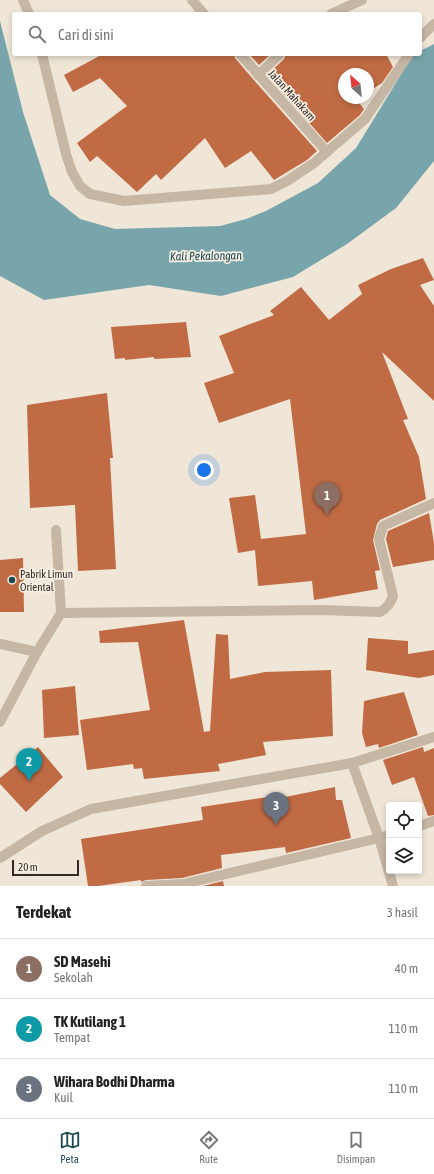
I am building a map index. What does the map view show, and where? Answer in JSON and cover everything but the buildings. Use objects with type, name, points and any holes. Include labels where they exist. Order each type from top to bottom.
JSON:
[{"type":"street","points":[[23,0],[27,12]]},
{"type":"street","points":[[192,0],[202,12]]},
{"type":"street","points":[[335,12],[362,0]]},
{"type":"street","points":[[422,36],[434,24]]},
{"type":"street","points":[[42,56],[66,154],[72,172],[80,186],[90,194],[124,201],[271,189],[288,181],[314,163],[365,119],[408,56]]},
{"type":"street","name":"Jalan Mahakam","points":[[242,56],[327,152]]},
{"type":"street","points":[[258,75],[278,56]]},
{"type":"street","points":[[61,613],[322,610],[380,612],[386,609],[390,604],[392,596],[379,539],[383,526],[434,504]]},
{"type":"street","points":[[0,722],[37,652],[61,613],[56,530]]},
{"type":"street","points":[[0,644],[37,652]]},
{"type":"street","points":[[0,858],[42,831],[91,810],[352,763],[434,737]]},
{"type":"street","points":[[352,763],[379,838],[393,886]]},
{"type":"street","points":[[422,825],[434,821]]},
{"type":"street","points":[[146,886],[183,884],[386,836]]},
{"type":"water","name":"Kali Pekalongan","points":[[0,21],[23,112],[50,195],[80,219],[115,229],[220,226],[246,219],[266,211],[318,183],[356,148],[412,56],[422,56],[422,50],[434,44],[434,161],[396,208],[347,244],[293,277],[221,296],[149,285],[44,300],[0,276]]},
{"type":"place","name":"SD Masehi","points":[[327,515]]},
{"type":"place","name":"Pabrik Limun Oriental","points":[[12,580]]},
{"type":"place","name":"TK Kutilang 1","points":[[29,781]]},
{"type":"place","name":"Wihara Bodhi Dharma","points":[[276,825]]}]
